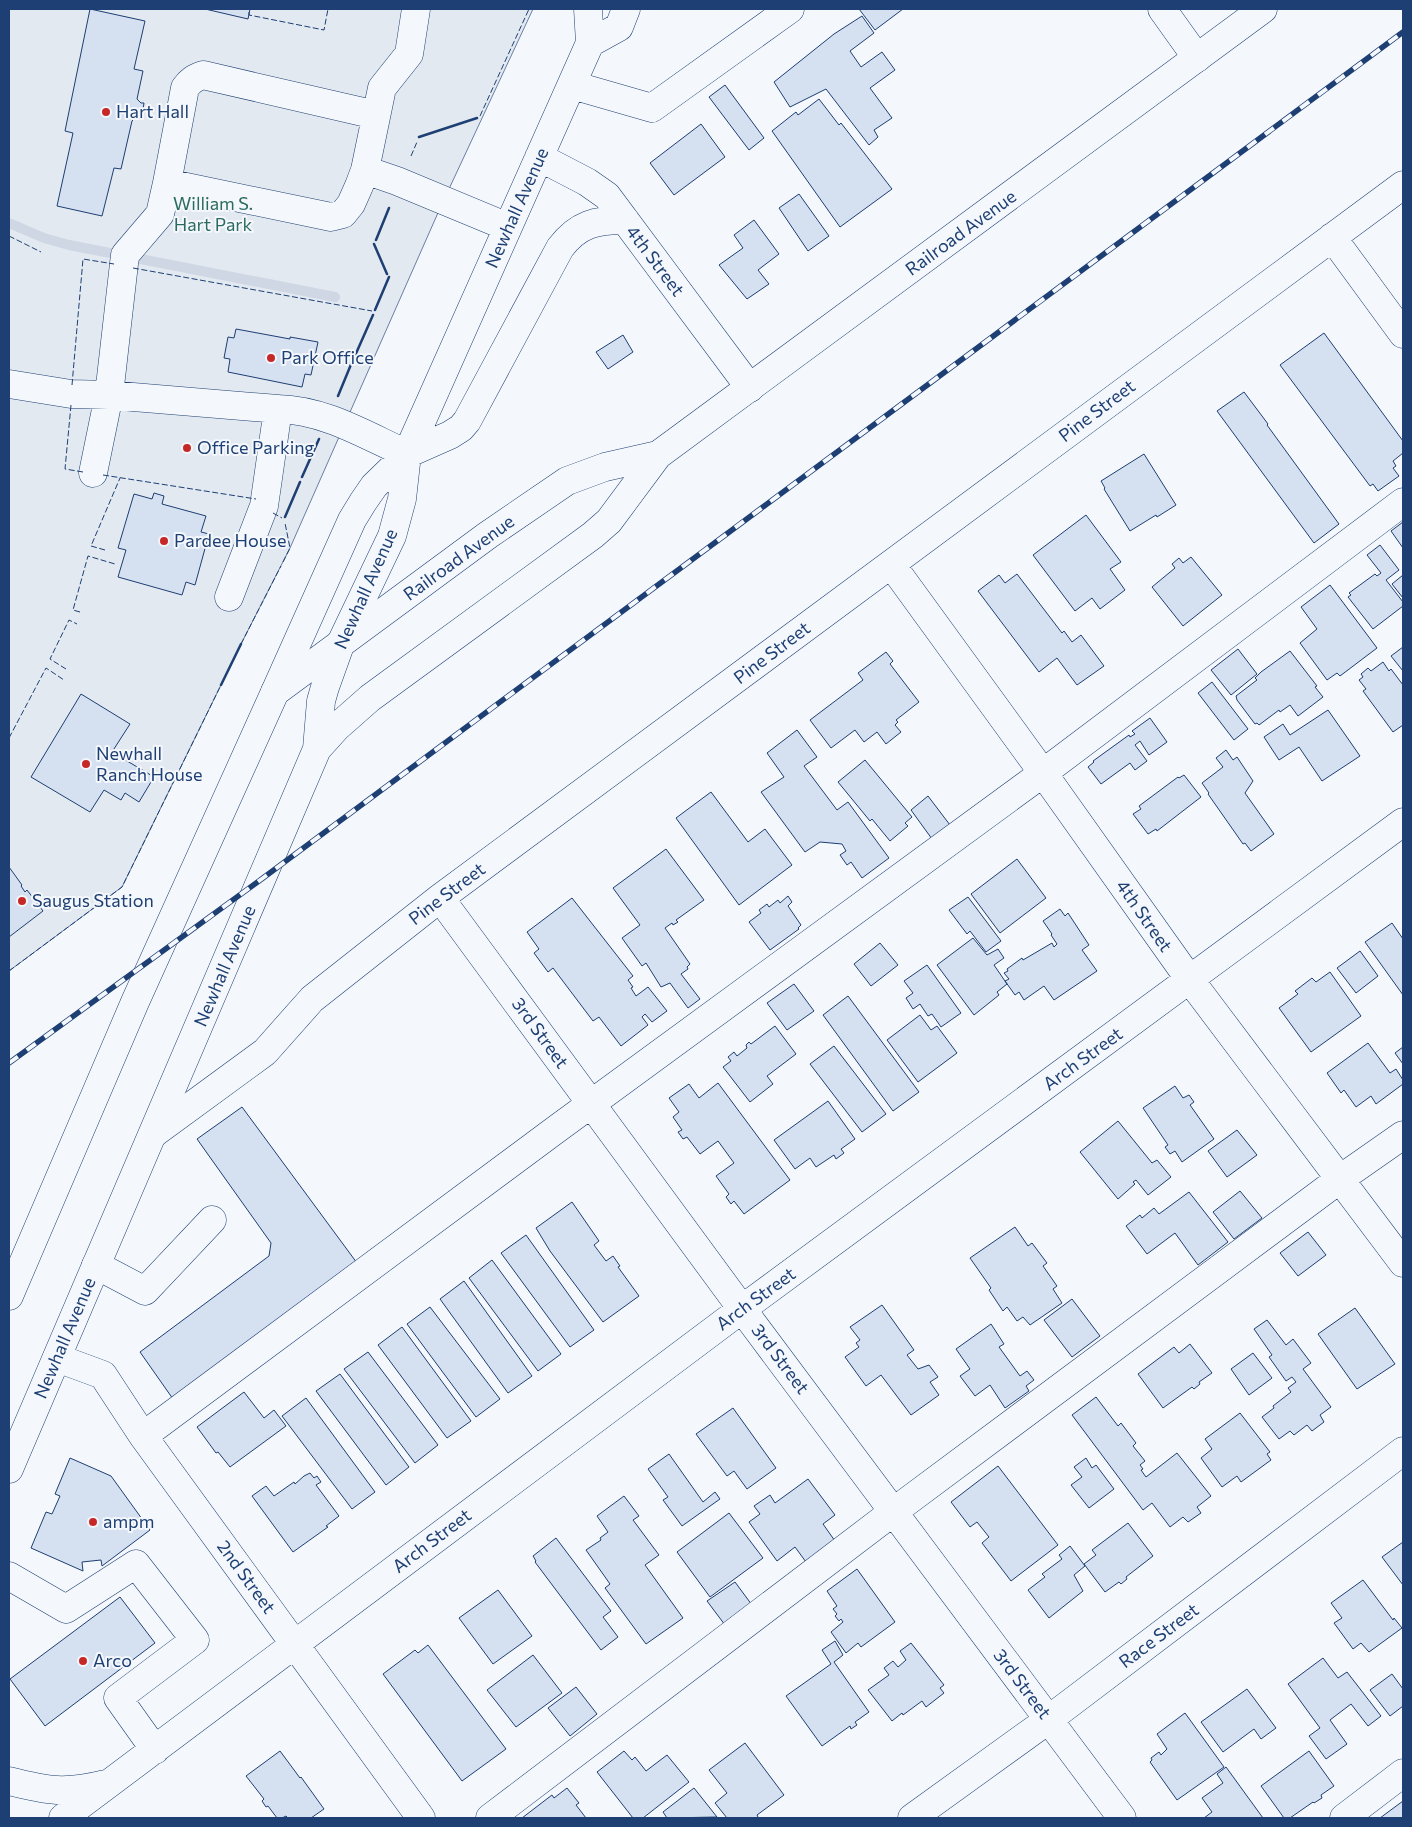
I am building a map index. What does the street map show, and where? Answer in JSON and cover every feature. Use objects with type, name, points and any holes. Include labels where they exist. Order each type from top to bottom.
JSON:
[{"type":"street","points":[[167,183],[331,217],[343,214],[351,204],[365,170],[382,88],[408,54],[416,9]]},
{"type":"street","name":"Newhall Avenue","points":[[9,1469],[317,749],[321,701],[340,645],[392,536],[402,499],[407,454],[590,43],[588,9]]},
{"type":"street","points":[[590,43],[619,27],[626,9]]},
{"type":"street","points":[[572,85],[652,108],[790,9]]},
{"type":"street","points":[[1162,9],[1198,58]]},
{"type":"street","name":"Railroad Avenue","points":[[317,749],[336,728],[370,698],[593,535],[609,521],[658,455],[1263,9]]},
{"type":"street","points":[[93,473],[109,395],[126,255],[160,214],[185,88],[192,80],[202,76],[376,115]]},
{"type":"street","name":"4th Street","points":[[539,157],[598,188],[607,196],[750,388]]},
{"type":"street","points":[[365,170],[397,181],[508,227]]},
{"type":"street","name":"Pine Street","points":[[153,1134],[265,1052],[312,999],[440,898],[1403,185]]},
{"type":"street","points":[[9,384],[72,394],[294,409],[326,416],[407,454],[450,435],[461,428],[467,421],[567,238],[593,222],[625,220]]},
{"type":"street","points":[[1332,237],[1403,334]]},
{"type":"street","points":[[229,597],[264,506],[278,409]]},
{"type":"street","name":"Newhall Avenue","points":[[9,1296],[135,1002],[352,520],[374,486],[407,454]]},
{"type":"street","name":"Railroad Avenue","points":[[275,692],[488,536],[568,481],[605,467],[658,455]]},
{"type":"street","points":[[143,1436],[1043,773],[1403,502]]},
{"type":"street","name":"4th Street","points":[[891,564],[1190,980],[1403,1262]]},
{"type":"street","name":"Arch Street","points":[[63,1818],[114,1782],[294,1644],[742,1309],[1403,822]]},
{"type":"street","name":"3rd Street","points":[[440,898],[742,1309],[1122,1818]]},
{"type":"street","points":[[490,1818],[893,1512],[1340,1179],[1403,1135]]},
{"type":"street","points":[[96,1266],[145,1291],[212,1220]]},
{"type":"street","name":"2nd Street","points":[[56,1358],[104,1375],[143,1436],[421,1818]]},
{"type":"street","name":"Race Street","points":[[912,1818],[1048,1720],[1403,1451]]},
{"type":"street","points":[[9,1576],[66,1609],[136,1564],[195,1640],[118,1698],[155,1750]]},
{"type":"street","points":[[1344,1818],[1403,1773]]},
{"type":"street","name":"Arch Street","points":[[9,1780],[42,1790],[63,1791],[85,1789],[114,1782]]},
{"type":"green space","name":"William S. Hart Park","points":[[9,9],[533,9],[441,206],[290,548],[122,887],[9,971]]},
{"type":"building","name":"Hart Hall","points":[[90,9],[145,21],[134,69],[143,71],[137,99],[144,103],[142,115],[139,114],[132,121],[121,169],[114,168],[102,216],[57,206],[73,133],[65,131]]},
{"type":"building","points":[[205,9],[250,9],[248,19]]},
{"type":"building","points":[[859,9],[903,9],[875,30]]},
{"type":"building","points":[[862,16],[874,33],[850,51],[861,67],[882,52],[895,70],[870,88],[892,118],[874,130],[878,137],[869,145],[826,89],[790,107],[774,82],[834,34]]},
{"type":"building","points":[[725,85],[764,138],[749,150],[709,97]]},
{"type":"building","points":[[819,99],[839,125],[841,123],[892,189],[840,227],[772,131],[796,112],[798,115]]},
{"type":"building","points":[[701,124],[725,157],[674,195],[650,163]]},
{"type":"building","points":[[799,194],[829,236],[808,251],[779,208]]},
{"type":"building","points":[[754,220],[779,254],[758,270],[769,284],[747,299],[719,265],[743,248],[734,235]]},
{"type":"building","name":"Park Office","points":[[236,329],[318,342],[311,375],[305,374],[302,387],[228,372],[230,359],[224,358],[228,337],[234,338]]},
{"type":"building","points":[[1324,333],[1403,441],[1403,453],[1393,461],[1396,466],[1393,468],[1399,476],[1378,491],[1373,484],[1370,486],[1280,365]]},
{"type":"building","points":[[623,335],[633,352],[608,369],[596,352]]},
{"type":"building","points":[[1244,392],[1339,524],[1314,543],[1217,411]]},
{"type":"building","points":[[1144,454],[1176,505],[1130,531],[1101,481]]},
{"type":"building","name":"Pardee House","points":[[154,493],[164,496],[162,504],[206,516],[201,532],[209,534],[195,585],[186,582],[182,595],[118,577],[126,550],[118,548],[134,494],[152,499]]},
{"type":"building","points":[[1086,515],[1121,562],[1110,569],[1125,590],[1100,609],[1092,598],[1075,611],[1033,555]]},
{"type":"building","points":[[1403,522],[1403,548],[1391,531]]},
{"type":"building","points":[[1380,545],[1399,570],[1386,580],[1403,602],[1403,606],[1373,629],[1348,597],[1351,595],[1349,593],[1375,574],[1377,576],[1381,573],[1367,555]]},
{"type":"building","points":[[1191,557],[1222,595],[1183,626],[1152,587],[1175,568],[1172,564],[1179,558],[1183,563]]},
{"type":"building","points":[[1017,574],[1062,633],[1064,631],[1072,642],[1081,635],[1104,666],[1077,685],[1057,658],[1039,672],[978,591],[999,575],[1005,583]]},
{"type":"building","points":[[1403,575],[1403,598],[1392,584]]},
{"type":"building","points":[[1330,585],[1377,648],[1340,676],[1337,673],[1327,680],[1300,643],[1317,629],[1301,607]]},
{"type":"building","points":[[1403,647],[1403,671],[1391,656]]},
{"type":"building","points":[[1238,649],[1257,674],[1231,695],[1211,670]]},
{"type":"building","points":[[1290,651],[1317,686],[1315,687],[1323,697],[1298,716],[1290,705],[1280,712],[1279,710],[1259,725],[1255,724],[1236,696],[1257,680],[1255,678],[1261,672]]},
{"type":"building","points":[[886,652],[893,661],[890,664],[919,702],[896,720],[898,722],[895,725],[901,732],[886,744],[877,732],[864,742],[855,730],[831,748],[810,720],[863,680],[858,673]]},
{"type":"building","points":[[1383,662],[1403,685],[1403,725],[1393,732],[1363,691],[1366,689],[1359,680],[1363,677],[1361,674],[1368,668],[1371,671]]},
{"type":"building","points":[[1212,682],[1248,729],[1234,740],[1198,693]]},
{"type":"building","name":"Newhall Ranch House","points":[[81,694],[130,724],[112,752],[154,777],[139,802],[125,793],[121,800],[104,790],[90,812],[31,777]]},
{"type":"building","points":[[1328,710],[1360,756],[1322,781],[1299,747],[1279,760],[1264,737],[1283,724],[1290,735]]},
{"type":"building","points":[[1150,718],[1167,742],[1149,755],[1140,741],[1135,745],[1147,761],[1135,770],[1130,763],[1101,784],[1088,767],[1093,761],[1129,735],[1130,737],[1135,734],[1132,731]]},
{"type":"building","points":[[797,730],[817,757],[804,766],[837,810],[848,802],[889,858],[862,878],[851,862],[847,865],[840,855],[846,851],[842,844],[820,842],[805,852],[761,792],[784,777],[767,753]]},
{"type":"building","points":[[1226,750],[1233,760],[1237,757],[1253,781],[1245,793],[1274,834],[1251,851],[1245,843],[1243,844],[1202,783],[1223,767],[1216,758]]},
{"type":"building","points":[[865,760],[912,817],[905,823],[908,826],[890,841],[872,819],[870,821],[838,782]]},
{"type":"building","points":[[1184,775],[1201,797],[1157,831],[1156,829],[1148,834],[1133,814],[1141,809],[1139,806],[1178,777]]},
{"type":"building","points":[[711,792],[748,842],[765,829],[792,865],[739,905],[676,818]]},
{"type":"building","points":[[928,796],[950,825],[932,839],[911,810]]},
{"type":"building","points":[[666,849],[704,900],[676,920],[678,922],[673,925],[672,923],[665,928],[690,964],[687,967],[688,969],[681,974],[700,999],[688,1008],[670,983],[661,987],[646,963],[642,966],[622,938],[640,925],[613,888]]},
{"type":"building","points":[[1017,859],[1046,898],[1000,933],[971,894]]},
{"type":"building","name":"Saugus Station","points":[[9,867],[25,892],[27,890],[43,911],[9,937]]},
{"type":"building","points":[[788,896],[792,902],[788,906],[801,925],[799,929],[770,950],[749,922],[761,913],[759,910],[767,904],[769,907],[778,900],[780,903]]},
{"type":"building","points":[[968,897],[1001,941],[986,952],[970,931],[967,934],[949,910]]},
{"type":"building","points":[[572,898],[633,976],[628,980],[636,996],[648,987],[667,1011],[652,1022],[645,1014],[642,1017],[648,1025],[621,1046],[599,1017],[593,1021],[553,968],[548,972],[534,953],[539,949],[527,932]]},
{"type":"building","points":[[1060,909],[1065,916],[1068,913],[1089,945],[1082,950],[1097,971],[1054,1000],[1044,986],[1024,1000],[1019,992],[1015,995],[1005,981],[1009,979],[1004,973],[1022,958],[1023,960],[1052,943],[1054,947],[1057,944],[1043,921]]},
{"type":"building","points":[[1392,923],[1403,939],[1403,995],[1365,942]]},
{"type":"building","points":[[973,938],[987,955],[998,949],[1004,958],[994,965],[1007,984],[997,992],[999,995],[974,1015],[937,965]]},
{"type":"building","points":[[880,943],[898,965],[871,986],[854,964]]},
{"type":"building","points":[[1360,951],[1378,976],[1356,993],[1337,968]]},
{"type":"building","points":[[927,965],[961,1013],[941,1027],[932,1014],[928,1016],[920,1004],[913,1009],[906,998],[913,993],[904,981]]},
{"type":"building","points":[[1330,972],[1361,1016],[1311,1052],[1279,1008],[1298,994],[1295,991],[1312,978],[1316,982]]},
{"type":"building","points":[[794,984],[814,1011],[787,1030],[767,1003]]},
{"type":"building","points":[[848,996],[919,1092],[893,1111],[823,1015]]},
{"type":"building","points":[[920,1015],[931,1030],[937,1026],[957,1053],[918,1082],[887,1040]]},
{"type":"building","points":[[775,1026],[796,1054],[767,1076],[773,1084],[750,1102],[723,1067],[731,1061],[728,1057],[734,1052],[737,1056],[747,1048],[746,1045],[749,1042],[751,1044]]},
{"type":"building","points":[[1368,1043],[1390,1073],[1396,1069],[1403,1080],[1403,1084],[1376,1104],[1371,1096],[1356,1107],[1344,1090],[1341,1093],[1327,1073]]},
{"type":"building","points":[[834,1046],[886,1114],[862,1132],[810,1064]]},
{"type":"building","points":[[1403,1047],[1403,1064],[1395,1053]]},
{"type":"building","points":[[718,1083],[790,1180],[744,1214],[734,1201],[731,1204],[726,1197],[729,1194],[716,1176],[734,1163],[718,1141],[700,1154],[687,1137],[683,1139],[678,1132],[682,1130],[673,1117],[679,1112],[669,1098],[689,1084],[699,1098]]},
{"type":"building","points":[[1175,1086],[1183,1098],[1189,1095],[1194,1102],[1190,1105],[1214,1139],[1182,1162],[1175,1151],[1170,1154],[1165,1147],[1168,1145],[1143,1108]]},
{"type":"building","points":[[828,1101],[855,1139],[841,1149],[844,1153],[836,1159],[834,1155],[816,1167],[810,1158],[795,1169],[774,1140]]},
{"type":"building","points":[[242,1107],[357,1263],[173,1399],[140,1352],[269,1256],[271,1243],[197,1139]]},
{"type":"building","points":[[1118,1121],[1152,1163],[1157,1160],[1171,1177],[1148,1195],[1136,1180],[1133,1182],[1135,1184],[1118,1199],[1080,1152]]},
{"type":"building","points":[[1237,1130],[1257,1155],[1227,1177],[1208,1151]]},
{"type":"building","points":[[1240,1191],[1262,1218],[1234,1239],[1213,1212]]},
{"type":"building","points":[[1189,1192],[1228,1242],[1198,1265],[1175,1233],[1147,1254],[1126,1226],[1140,1215],[1142,1218],[1154,1208],[1159,1214]]},
{"type":"building","points":[[572,1202],[599,1241],[594,1245],[606,1261],[613,1256],[620,1266],[618,1267],[639,1296],[603,1322],[550,1251],[536,1228]]},
{"type":"building","points":[[1015,1227],[1028,1246],[1032,1243],[1047,1263],[1043,1266],[1057,1286],[1053,1289],[1062,1303],[1030,1325],[1023,1317],[1017,1321],[1007,1307],[1003,1311],[989,1290],[991,1288],[970,1258]]},
{"type":"building","points":[[1308,1232],[1326,1255],[1298,1276],[1280,1253]]},
{"type":"building","points":[[526,1235],[594,1330],[570,1347],[501,1253]]},
{"type":"building","points":[[492,1260],[561,1354],[538,1371],[469,1278]]},
{"type":"building","points":[[464,1281],[532,1376],[508,1393],[440,1299]]},
{"type":"building","points":[[1072,1299],[1100,1336],[1072,1357],[1044,1320]]},
{"type":"building","points":[[882,1305],[914,1350],[907,1355],[918,1369],[929,1365],[938,1377],[930,1382],[939,1395],[911,1415],[881,1375],[866,1386],[845,1357],[859,1347],[856,1343],[860,1340],[850,1327]]},
{"type":"building","points":[[430,1307],[500,1399],[476,1417],[407,1324]]},
{"type":"building","points":[[1355,1308],[1395,1364],[1357,1389],[1318,1334]]},
{"type":"building","points":[[1267,1320],[1286,1345],[1293,1339],[1311,1363],[1303,1369],[1331,1407],[1320,1415],[1324,1422],[1312,1431],[1307,1425],[1294,1435],[1290,1431],[1279,1439],[1262,1417],[1291,1392],[1288,1388],[1296,1382],[1292,1377],[1286,1381],[1269,1357],[1272,1355],[1254,1329]]},
{"type":"building","points":[[991,1324],[1004,1344],[999,1347],[1020,1376],[1027,1371],[1034,1380],[1026,1386],[1029,1391],[1005,1408],[990,1385],[975,1396],[960,1376],[970,1369],[956,1349]]},
{"type":"building","points":[[402,1327],[471,1421],[447,1438],[378,1345]]},
{"type":"building","points":[[1190,1344],[1212,1373],[1199,1382],[1200,1384],[1194,1389],[1192,1387],[1163,1408],[1138,1374],[1174,1347],[1179,1353]]},
{"type":"building","points":[[368,1352],[438,1445],[415,1463],[344,1369]]},
{"type":"building","points":[[1253,1353],[1272,1378],[1249,1395],[1231,1369]]},
{"type":"building","points":[[340,1374],[409,1467],[386,1485],[316,1391]]},
{"type":"building","points":[[244,1392],[264,1418],[274,1410],[286,1426],[230,1467],[218,1452],[216,1453],[197,1427]]},
{"type":"building","points":[[1096,1397],[1118,1426],[1121,1423],[1136,1443],[1133,1446],[1145,1461],[1140,1465],[1146,1477],[1177,1453],[1211,1496],[1197,1507],[1201,1513],[1188,1522],[1183,1517],[1170,1527],[1152,1503],[1143,1510],[1072,1415]]},
{"type":"building","points":[[306,1398],[375,1492],[352,1509],[282,1416]]},
{"type":"building","points":[[733,1408],[776,1468],[747,1489],[734,1471],[727,1476],[696,1434]]},
{"type":"building","points":[[1240,1413],[1270,1452],[1267,1454],[1271,1460],[1241,1482],[1237,1476],[1222,1487],[1201,1458],[1212,1449],[1205,1439]]},
{"type":"building","points":[[669,1454],[703,1502],[715,1492],[720,1499],[682,1526],[663,1500],[668,1497],[648,1469]]},
{"type":"building","name":"ampm","points":[[70,1458],[111,1476],[150,1530],[102,1566],[101,1560],[82,1562],[83,1571],[31,1548],[46,1512],[52,1514],[60,1496],[55,1494]]},
{"type":"building","points":[[1086,1458],[1092,1468],[1096,1465],[1114,1489],[1089,1508],[1071,1485],[1082,1477],[1074,1467]]},
{"type":"building","points":[[998,1466],[1058,1545],[1011,1581],[982,1543],[989,1537],[977,1522],[970,1527],[951,1502]]},
{"type":"building","points":[[310,1473],[314,1478],[317,1476],[321,1482],[316,1485],[339,1516],[326,1526],[328,1527],[293,1552],[252,1496],[266,1486],[274,1496]]},
{"type":"building","points":[[808,1479],[835,1515],[823,1524],[835,1541],[806,1562],[795,1547],[777,1561],[749,1522],[760,1514],[754,1506],[770,1495],[775,1503]]},
{"type":"building","points":[[624,1496],[639,1516],[633,1520],[659,1555],[645,1565],[683,1618],[646,1644],[605,1588],[610,1584],[586,1550],[601,1540],[600,1538],[608,1532],[597,1516]]},
{"type":"building","points":[[729,1513],[763,1558],[710,1597],[677,1552]]},
{"type":"building","points":[[1128,1523],[1153,1556],[1126,1577],[1127,1579],[1121,1584],[1119,1582],[1105,1592],[1084,1564],[1096,1555],[1092,1550]]},
{"type":"building","points":[[556,1538],[611,1611],[603,1617],[618,1637],[601,1650],[535,1562],[533,1556]]},
{"type":"building","points":[[1403,1542],[1403,1585],[1382,1557]]},
{"type":"building","points":[[1070,1546],[1085,1566],[1074,1575],[1083,1591],[1049,1618],[1028,1590],[1045,1577],[1042,1574],[1062,1559],[1059,1555]]},
{"type":"building","points":[[857,1569],[895,1622],[861,1647],[858,1643],[846,1653],[831,1632],[843,1622],[841,1619],[839,1621],[835,1616],[837,1614],[833,1609],[837,1606],[827,1591]]},
{"type":"building","points":[[1363,1580],[1393,1620],[1394,1618],[1402,1628],[1369,1652],[1361,1643],[1353,1649],[1334,1623],[1342,1618],[1331,1603]]},
{"type":"building","points":[[735,1582],[752,1605],[725,1625],[707,1601]]},
{"type":"building","points":[[498,1590],[532,1636],[493,1664],[459,1618]]},
{"type":"building","name":"Arco","points":[[120,1597],[155,1643],[45,1726],[10,1679]]},
{"type":"building","points":[[835,1641],[843,1655],[834,1662],[869,1712],[855,1722],[857,1725],[851,1729],[850,1726],[822,1746],[786,1696],[831,1664],[822,1650]]},
{"type":"building","points":[[911,1643],[944,1685],[940,1688],[944,1693],[926,1707],[922,1701],[892,1721],[868,1690],[889,1675],[884,1668],[893,1661],[898,1667],[906,1660],[900,1651]]},
{"type":"building","points":[[428,1645],[506,1749],[462,1781],[383,1674],[415,1650],[418,1653]]},
{"type":"building","points":[[533,1655],[562,1693],[516,1727],[487,1690]]},
{"type":"building","points":[[1323,1658],[1338,1678],[1347,1672],[1381,1716],[1368,1726],[1351,1704],[1330,1720],[1347,1744],[1326,1759],[1309,1736],[1320,1728],[1288,1684]]},
{"type":"building","points":[[1392,1674],[1403,1689],[1403,1706],[1390,1716],[1370,1690]]},
{"type":"building","points":[[576,1687],[597,1714],[570,1736],[548,1708]]},
{"type":"building","points":[[1247,1689],[1276,1728],[1261,1739],[1254,1729],[1223,1752],[1201,1722]]},
{"type":"building","points":[[1185,1713],[1224,1767],[1177,1800],[1150,1762],[1151,1758],[1159,1752],[1161,1755],[1167,1749],[1157,1734]]},
{"type":"building","points":[[745,1743],[784,1795],[757,1815],[757,1818],[727,1818],[715,1803],[727,1793],[709,1770]]},
{"type":"building","points":[[280,1751],[324,1809],[311,1818],[288,1818],[286,1816],[277,1818],[268,1806],[266,1807],[262,1801],[264,1799],[246,1776]]},
{"type":"building","points":[[624,1751],[632,1760],[635,1757],[646,1771],[667,1755],[689,1782],[643,1818],[633,1818],[597,1772]]},
{"type":"building","points":[[1309,1751],[1334,1786],[1321,1795],[1322,1798],[1290,1818],[1284,1818],[1261,1786]]},
{"type":"building","points":[[1226,1767],[1263,1818],[1204,1818],[1212,1812],[1202,1798],[1223,1783],[1217,1774]]},
{"type":"building","points":[[567,1788],[579,1803],[576,1805],[586,1818],[522,1818],[552,1795],[554,1798]]},
{"type":"building","points":[[694,1788],[717,1817],[667,1818],[663,1812]]},
{"type":"building","points":[[1403,1801],[1403,1818],[1380,1818]]},
{"type":"waterway","points":[[9,223],[44,238],[69,245],[335,297]]},
{"type":"railway","points":[[9,1063],[263,878],[1403,32]]},
{"type":"fence","points":[[249,12],[249,15],[324,30],[328,9]]},
{"type":"fence","points":[[480,116],[529,9]]},
{"type":"fence","points":[[411,156],[417,142]]},
{"type":"fence","points":[[9,236],[41,252]]},
{"type":"fence","points":[[72,385],[83,259],[114,264]]},
{"type":"fence","points":[[133,268],[372,311]]},
{"type":"fence","points":[[71,405],[65,469],[83,472]]},
{"type":"fence","points":[[103,475],[256,499]]},
{"type":"fence","points":[[105,550],[91,546],[120,478]]},
{"type":"fence","points":[[273,513],[282,518]]},
{"type":"fence","points":[[283,562],[290,548],[285,523]]},
{"type":"fence","points":[[80,612],[73,610],[88,556],[115,564]]},
{"type":"fence","points":[[241,644],[281,566]]},
{"type":"fence","points":[[66,669],[50,659],[69,620],[77,624]]},
{"type":"fence","points":[[9,738],[46,668],[64,680]]},
{"type":"fence","points":[[9,971],[122,887],[221,685]]},
{"type":"wall","points":[[419,137],[477,118]]},
{"type":"wall","points":[[376,240],[389,208]]},
{"type":"wall","points":[[374,244],[387,274]]},
{"type":"wall","points":[[375,310],[389,277]]},
{"type":"wall","points":[[354,358],[373,315]]},
{"type":"wall","points":[[338,396],[352,362]]},
{"type":"wall","points":[[302,477],[319,439]]},
{"type":"wall","points":[[285,517],[300,482]]},
{"type":"wall","points":[[221,685],[241,644]]},
{"type":"place","name":"Hart Hall","points":[[106,112]]},
{"type":"place","name":"Park Office","points":[[271,358]]},
{"type":"place","name":"Office Parking","points":[[187,448]]},
{"type":"place","name":"Pardee House","points":[[164,541]]},
{"type":"place","name":"Newhall Ranch House","points":[[86,764]]},
{"type":"place","name":"Saugus Station","points":[[22,901]]},
{"type":"place","name":"ampm","points":[[93,1522]]},
{"type":"place","name":"Arco","points":[[83,1661]]}]
